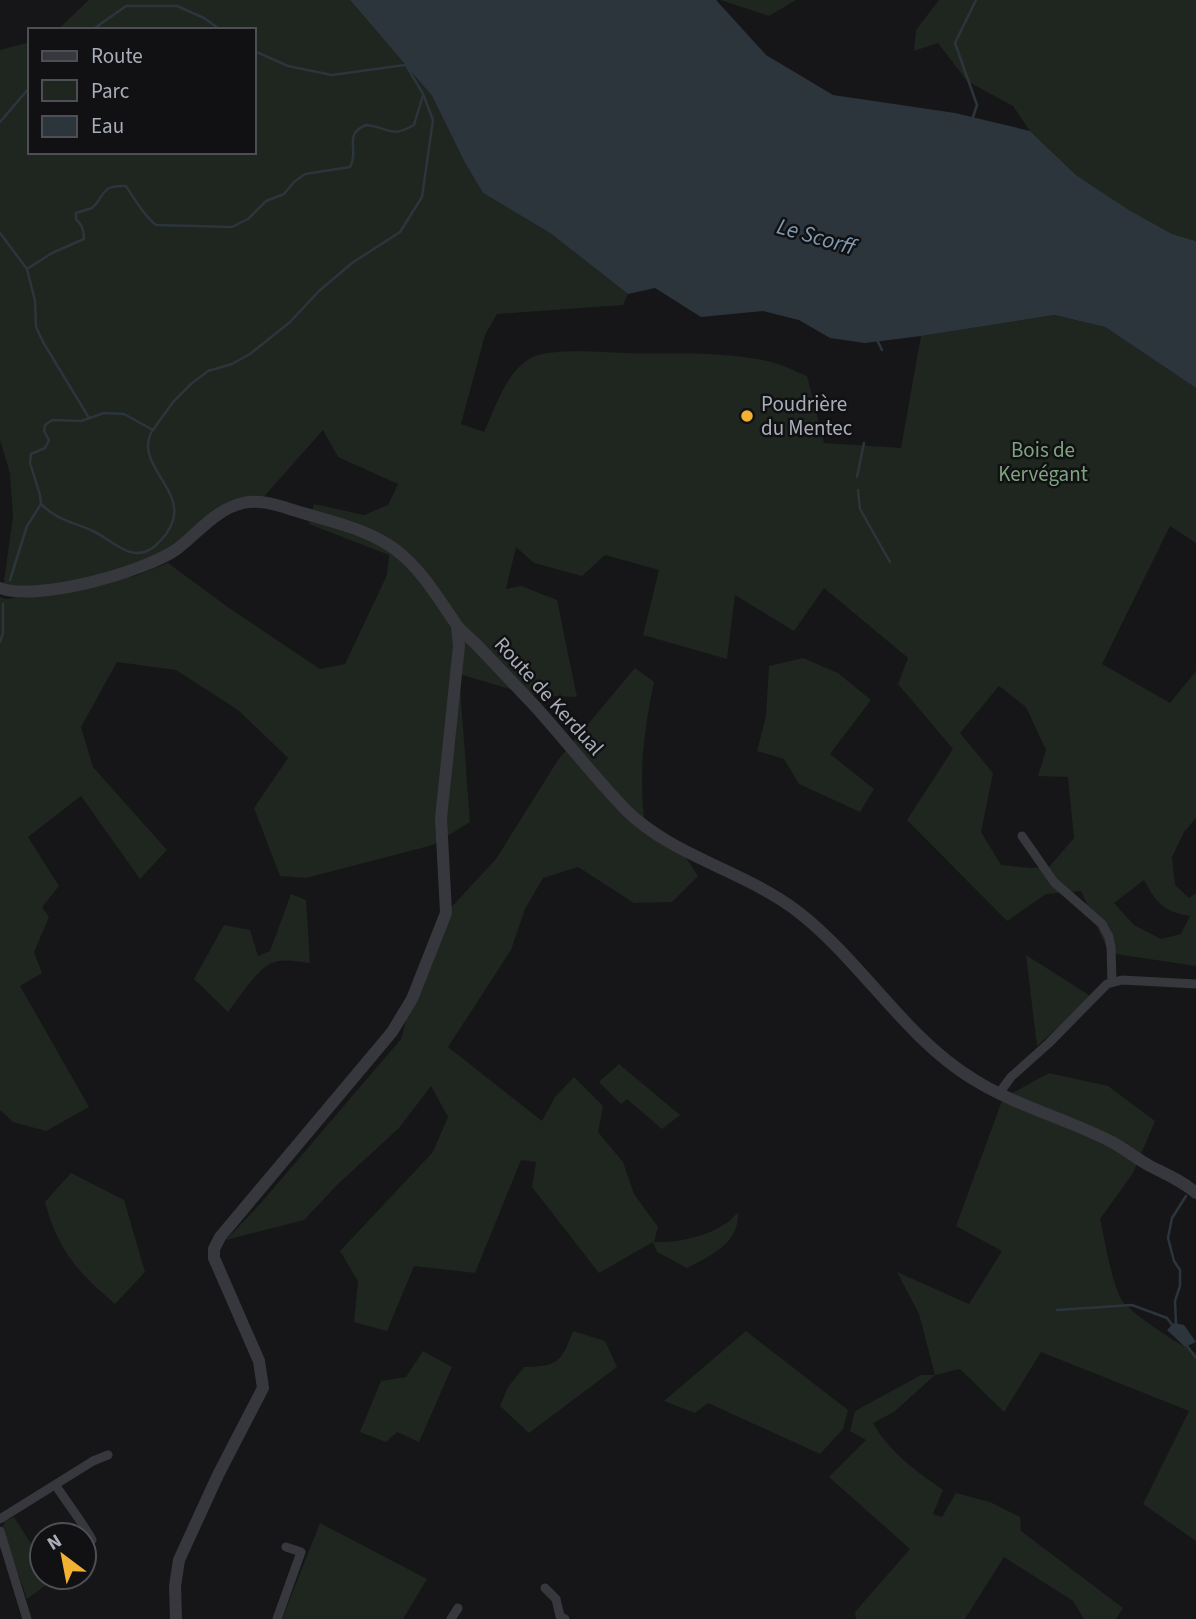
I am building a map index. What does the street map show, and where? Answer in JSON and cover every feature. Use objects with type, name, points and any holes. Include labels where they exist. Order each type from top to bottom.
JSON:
[{"type":"street","name":"Route de Kerdual","points":[[6,590],[31,592],[99,580],[145,566],[176,549],[213,518],[244,502],[260,502],[372,535],[398,551],[435,590],[457,626],[534,706],[625,809],[647,829],[793,908],[816,926],[949,1063],[975,1081],[1107,1139],[1182,1181],[1196,1193]]},
{"type":"street","points":[[176,1619],[175,1586],[178,1560],[263,1388],[259,1361],[216,1267],[214,1249],[220,1237],[392,1032],[412,999],[444,921],[447,901],[441,818],[459,646],[457,626]]},
{"type":"street","points":[[1022,836],[1054,882],[1102,924],[1111,947],[1112,982]]},
{"type":"street","points":[[1000,1093],[1011,1077],[1049,1043],[1101,989],[1112,982],[1122,980],[1196,984]]},
{"type":"street","points":[[0,1519],[93,1461],[108,1455]]},
{"type":"street","points":[[56,1486],[74,1521]]},
{"type":"street","points":[[1,1536],[27,1619]]},
{"type":"street","points":[[277,1619],[301,1552],[286,1547]]},
{"type":"street","points":[[545,1588],[555,1599],[560,1616],[565,1619]]},
{"type":"street","points":[[451,1619],[458,1608]]},
{"type":"green space","name":"Bois de Kervégant","points":[[89,0],[350,0],[432,96],[483,193],[550,233],[628,294],[623,305],[497,314],[485,335],[461,424],[484,432],[509,380],[524,363],[541,354],[590,351],[696,354],[767,361],[807,376],[824,443],[901,448],[921,336],[1053,315],[1105,327],[1196,388],[1196,543],[1170,526],[1102,664],[1170,703],[1196,671],[1196,818],[1184,832],[1172,857],[1175,885],[1189,898],[1196,893],[1196,966],[1109,953],[1081,891],[1046,894],[1007,921],[907,820],[953,749],[898,684],[908,658],[824,588],[794,631],[735,595],[727,659],[643,635],[659,570],[605,555],[582,576],[534,563],[516,547],[506,589],[521,586],[557,600],[577,697],[531,695],[459,674],[470,822],[433,845],[306,878],[280,876],[254,808],[288,758],[238,710],[176,670],[117,662],[81,727],[93,767],[167,850],[140,879],[81,796],[28,837],[59,886],[42,907],[49,917],[34,952],[42,973],[20,986],[89,1107],[46,1131],[13,1122],[0,1110],[0,597],[6,599],[135,576],[168,563],[320,669],[345,664],[387,575],[389,555],[309,524],[314,504],[364,515],[388,505],[398,484],[338,457],[323,430],[260,501],[245,502],[187,540],[99,580],[3,589],[13,516],[10,473],[0,440],[0,50],[28,43],[28,154],[256,154],[256,28],[59,28]],"holes":[[[999,686],[1026,707],[1046,750],[1038,776],[1068,777],[1074,838],[1049,867],[1001,865],[981,832],[993,773],[960,733]],[[1144,880],[1161,905],[1173,912],[1190,916],[1181,934],[1161,939],[1134,925],[1114,903]]]},
{"type":"green space","points":[[720,0],[796,0],[769,16]]},
{"type":"green space","points":[[939,0],[1196,0],[1196,241],[1172,234],[1076,175],[1030,131],[1013,106],[967,81],[938,43],[914,51],[916,30]]},
{"type":"green space","points":[[803,658],[838,673],[871,700],[830,754],[874,789],[860,812],[799,784],[784,759],[757,751],[766,716],[769,666]]},
{"type":"green space","points":[[635,668],[654,682],[643,750],[644,818],[685,856],[698,876],[672,902],[634,903],[578,867],[543,878],[525,909],[511,950],[448,1047],[542,1121],[555,1097],[574,1077],[603,1106],[598,1132],[623,1162],[634,1194],[658,1227],[654,1242],[700,1236],[727,1223],[738,1213],[734,1233],[722,1248],[687,1268],[657,1252],[653,1242],[599,1273],[532,1187],[536,1162],[521,1160],[475,1273],[414,1266],[387,1331],[354,1322],[358,1281],[340,1251],[433,1152],[448,1117],[431,1086],[399,1128],[338,1184],[304,1220],[226,1240],[401,1039],[412,999],[446,913],[496,859],[558,760]]},
{"type":"green space","points":[[291,894],[306,900],[310,963],[281,961],[266,966],[228,1012],[194,979],[224,925],[250,930],[258,956],[270,951]]},
{"type":"green space","points":[[1026,955],[1092,997],[1037,1046]]},
{"type":"green space","points":[[619,1064],[680,1115],[662,1129],[627,1099],[621,1104],[599,1082]]},
{"type":"green space","points":[[1049,1073],[1108,1086],[1155,1121],[1133,1173],[1100,1219],[1113,1276],[1124,1303],[1158,1330],[1196,1353],[1196,1541],[1143,1504],[1189,1411],[1041,1352],[1004,1412],[960,1369],[935,1375],[919,1314],[897,1272],[969,1304],[1002,1251],[956,1226],[1003,1098]]},
{"type":"green space","points":[[71,1173],[124,1200],[145,1272],[115,1304],[80,1271],[63,1247],[50,1219],[45,1202]]},
{"type":"green space","points":[[573,1331],[605,1341],[617,1367],[529,1433],[500,1406],[508,1387],[524,1367],[557,1361]]},
{"type":"green space","points":[[746,1331],[848,1410],[843,1429],[820,1454],[708,1403],[695,1413],[664,1401]]},
{"type":"green space","points":[[423,1351],[452,1367],[419,1442],[397,1432],[386,1442],[360,1432],[381,1381],[406,1377]]},
{"type":"green space","points":[[921,1375],[935,1375],[894,1412],[873,1423],[895,1452],[943,1490],[933,1514],[942,1517],[956,1493],[990,1502],[1020,1517],[1021,1531],[1123,1608],[1116,1619],[1084,1619],[1073,1601],[1004,1557],[965,1619],[856,1619],[855,1612],[910,1549],[829,1477],[866,1440],[850,1431],[855,1411]]},
{"type":"green space","points":[[14,1517],[28,1539],[28,1591],[38,1591],[27,1599],[2,1528],[5,1521]]},
{"type":"green space","points":[[320,1523],[427,1579],[403,1619],[282,1619]]},
{"type":"water","name":"Le Scorff","points":[[350,0],[716,0],[766,55],[833,95],[955,113],[1030,131],[1076,175],[1172,234],[1196,241],[1196,388],[1105,327],[1054,315],[865,343],[830,338],[799,320],[763,311],[701,317],[655,288],[628,294],[550,233],[483,193],[432,96]]},
{"type":"water","points":[[1174,1323],[1184,1325],[1196,1342],[1185,1347],[1167,1330]]},
{"type":"waterway","points":[[972,120],[977,105],[955,43],[976,0]]},
{"type":"waterway","points":[[95,28],[126,6],[177,6],[204,18],[218,28]]},
{"type":"waterway","points":[[256,52],[288,66],[332,75],[405,65]]},
{"type":"waterway","points":[[10,580],[27,526],[41,504],[30,463],[31,454],[45,448],[49,440],[44,431],[45,425],[52,420],[81,421],[104,413],[124,414],[153,430],[173,402],[191,384],[208,371],[232,364],[250,354],[290,322],[319,291],[352,263],[400,232],[422,197],[433,120],[423,94],[406,65]]},
{"type":"waterway","points":[[0,122],[28,89]]},
{"type":"waterway","points":[[27,269],[52,253],[84,239],[76,213],[92,208],[104,192],[112,187],[126,186],[156,225],[232,227],[248,219],[266,201],[284,194],[305,174],[350,167],[353,160],[353,138],[355,133],[366,125],[394,132],[414,125],[423,95]]},
{"type":"waterway","points":[[0,233],[27,269],[35,301],[36,327],[89,418]]},
{"type":"waterway","points":[[877,340],[882,350]]},
{"type":"waterway","points":[[41,504],[59,517],[93,531],[131,552],[139,553],[155,546],[170,528],[174,508],[149,454],[148,443],[152,431]]},
{"type":"waterway","points":[[857,477],[864,443]]},
{"type":"waterway","points":[[858,490],[860,509],[890,562]]},
{"type":"waterway","points":[[0,642],[3,633],[3,604]]},
{"type":"waterway","points":[[1176,1324],[1175,1301],[1180,1286],[1180,1270],[1174,1261],[1168,1238],[1172,1218],[1186,1196]]},
{"type":"waterway","points":[[1057,1310],[1132,1305],[1167,1318],[1173,1326]]},
{"type":"waterway","points":[[1187,1346],[1196,1358]]},
{"type":"place","name":"Poudrière du Mentec","points":[[747,416]]}]
